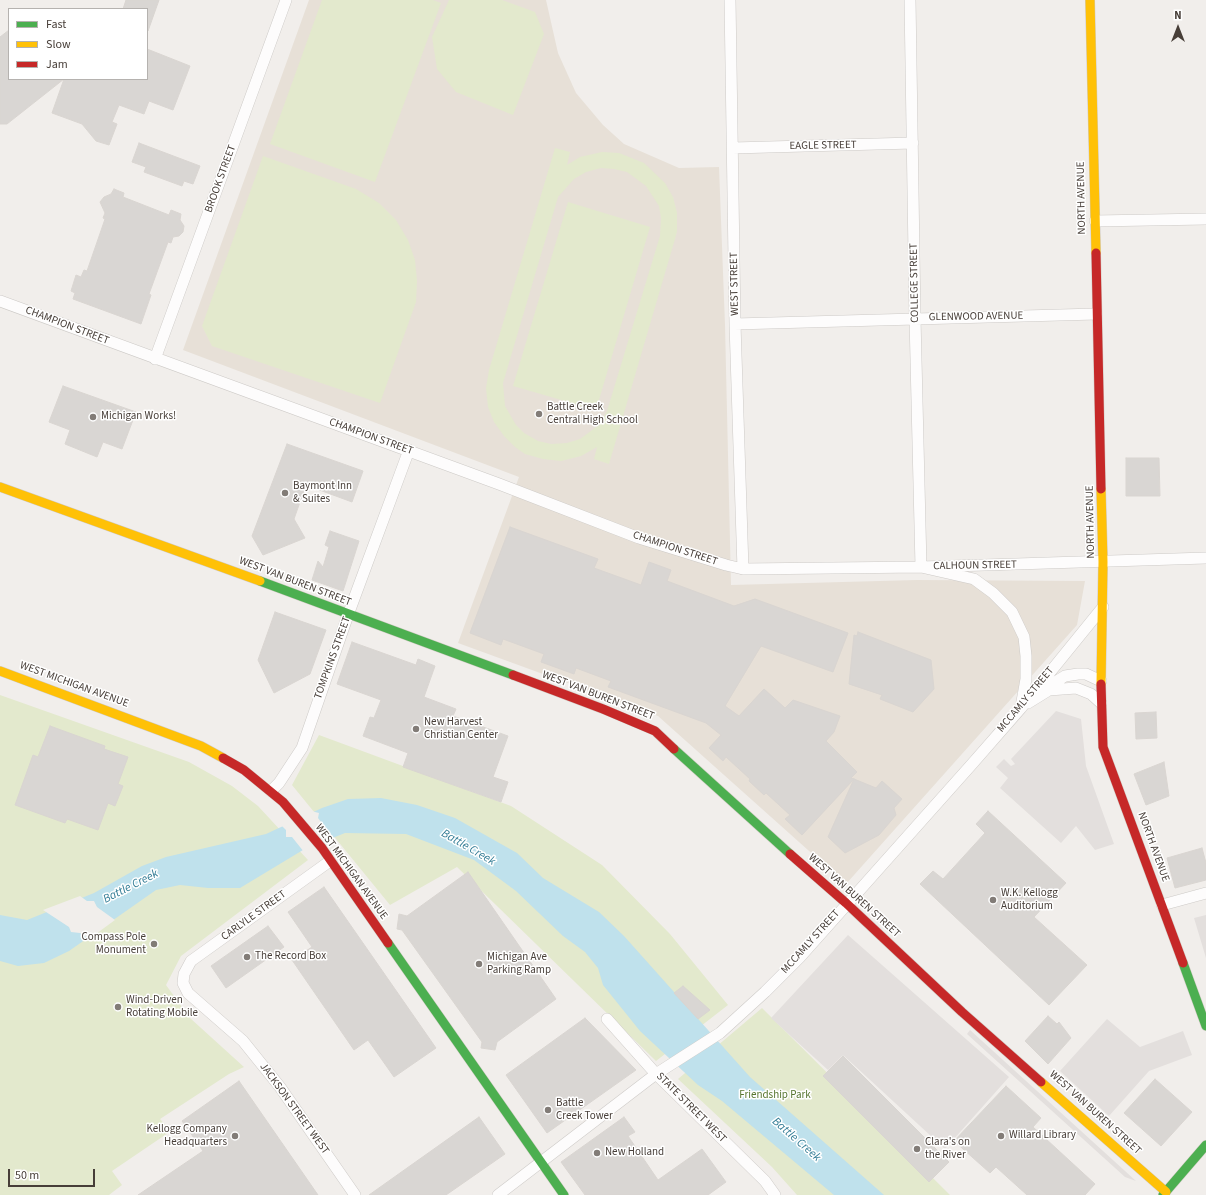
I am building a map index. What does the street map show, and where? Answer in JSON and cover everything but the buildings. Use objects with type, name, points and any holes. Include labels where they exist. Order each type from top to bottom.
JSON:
[{"type":"street","name":"BROOK STREET","points":[[155,359],[286,0]]},
{"type":"street","name":"WEST STREET","points":[[730,0],[735,324],[743,569]]},
{"type":"street","name":"COLLEGE STREET","points":[[910,0],[921,567]]},
{"type":"street","name":"NORTH AVENUE","points":[[1090,0],[1096,314],[1104,606],[1101,681],[1103,747],[1206,1026]]},
{"type":"street","name":"EAGLE STREET","points":[[733,148],[913,143]]},
{"type":"street","points":[[1095,221],[1206,219]]},
{"type":"street","name":"CHAMPION STREET","points":[[0,301],[155,359],[409,450],[644,540],[743,569]]},
{"type":"street","name":"GLENWOOD AVENUE","points":[[735,324],[1096,314]]},
{"type":"street","name":"TOMPKINS STREET","points":[[271,791],[279,783],[302,748],[348,615],[409,450]]},
{"type":"street","name":"WEST VAN BUREN STREET","points":[[0,487],[217,565],[602,709],[655,731],[766,834],[846,903],[962,1012],[1166,1194]]},
{"type":"street","name":"CALHOUN STREET","points":[[743,569],[921,567],[1206,558]]},
{"type":"street","points":[[921,567],[974,579],[993,593],[1012,612],[1024,637],[1026,656],[1026,679],[1021,708]]},
{"type":"street","name":"MCCAMLY STREET","points":[[498,1195],[656,1074],[720,1033],[743,1014],[778,979],[1021,708],[1104,606]]},
{"type":"street","name":"WEST MICHIGAN AVENUE","points":[[0,671],[126,716],[201,746],[244,770],[283,802],[322,848],[564,1195]]},
{"type":"street","points":[[1021,708],[1049,690],[1057,681],[1065,676],[1086,674],[1101,681]]},
{"type":"street","points":[[1049,690],[1076,688],[1090,694],[1101,703]]},
{"type":"street","name":"CARLYLE STREET","points":[[184,974],[191,961],[330,861]]},
{"type":"street","points":[[1162,905],[1206,893]]},
{"type":"street","name":"JACKSON STREET WEST","points":[[184,974],[183,983],[188,993],[243,1042],[280,1087],[355,1195]]},
{"type":"street","name":"STATE STREET WEST","points":[[607,1019],[656,1074],[765,1181],[775,1195]]},
{"type":"street","points":[[1166,1194],[1206,1145]]},
{"type":"shaded area","name":"Battle Creek Central High School","points":[[309,0],[546,0],[558,53],[576,93],[603,125],[624,144],[679,168],[719,167],[725,325],[731,585],[917,580],[1085,581],[1077,625],[846,884],[658,716],[458,643],[519,477],[183,350]]},
{"type":"shaded area","points":[[1056,711],[1081,719],[1086,766],[1114,844],[1095,850],[1076,826],[1061,843],[1000,788],[1008,778],[996,767],[1004,759],[1011,766],[1015,764],[1011,759]]},
{"type":"shaded area","points":[[1206,915],[1206,958],[1194,918]]},
{"type":"shaded area","points":[[848,935],[1009,1077],[945,1149],[843,1055],[828,1070],[771,1018]]},
{"type":"shaded area","points":[[1107,1019],[1140,1047],[1183,1031],[1192,1055],[1149,1071],[1109,1116],[1060,1071]]},
{"type":"shaded area","points":[[970,1030],[1136,1181],[1125,1177],[967,1034]]},
{"type":"green space","points":[[322,0],[433,0],[441,3],[375,182],[270,144]]},
{"type":"green space","points":[[449,0],[502,0],[535,12],[544,34],[513,115],[456,92],[437,69],[432,37]]},
{"type":"green space","points":[[555,148],[570,152],[567,165],[580,157],[602,152],[619,153],[644,163],[665,183],[673,197],[677,213],[677,231],[609,464],[594,459],[597,447],[581,456],[561,461],[543,459],[525,454],[515,447],[504,436],[494,422],[488,407],[486,388],[489,370]],"holes":[[[601,168],[627,172],[646,186],[659,206],[661,218],[660,236],[607,411],[599,425],[580,439],[567,443],[551,444],[538,441],[524,433],[516,425],[505,406],[503,383],[558,197],[574,179],[586,172]]]},
{"type":"green space","points":[[263,156],[356,189],[379,203],[396,220],[408,240],[415,260],[417,281],[416,302],[380,403],[212,346],[202,326]]},
{"type":"green space","points":[[568,202],[650,227],[596,410],[513,386]]},
{"type":"green space","points":[[0,695],[189,762],[232,786],[258,806],[308,860],[181,956],[166,985],[190,1018],[244,1067],[229,1074],[160,1119],[171,1131],[112,1171],[122,1185],[109,1195],[0,1195]]},
{"type":"green space","points":[[319,735],[511,806],[602,865],[670,934],[728,1005],[656,1061],[457,867],[390,905],[292,785]]},
{"type":"green space","name":"Friendship Park","points":[[762,1008],[950,1195],[797,1195],[772,1167],[678,1079]]},
{"type":"water","name":"Battle Creek","points":[[381,798],[417,805],[455,818],[517,853],[543,878],[599,912],[624,936],[750,1077],[884,1195],[834,1195],[722,1101],[698,1085],[640,1031],[603,985],[598,968],[585,952],[563,936],[516,891],[474,860],[406,834],[345,833],[303,850],[240,888],[208,888],[180,885],[156,890],[69,951],[44,963],[18,966],[0,961],[0,915],[27,920],[94,893],[142,866],[166,857],[266,834],[322,808],[348,799]]},
{"type":"pier","points":[[311,811],[319,813],[318,818],[334,839],[304,852],[292,837],[286,837],[286,830],[281,825]]},
{"type":"pier","points":[[80,896],[87,901],[94,901],[97,907],[115,920],[89,939],[80,933],[71,932],[69,927],[43,910]]},
{"type":"traffic: fast","points":[[260,581],[513,675]]},
{"type":"traffic: fast","points":[[674,749],[790,854]]},
{"type":"traffic: fast","points":[[388,943],[564,1195]]},
{"type":"traffic: fast","points":[[1183,963],[1206,1026]]},
{"type":"traffic: fast","points":[[1163,1195],[1206,1145]]},
{"type":"traffic: slow","points":[[1090,0],[1096,253]]},
{"type":"traffic: slow","points":[[0,487],[260,581]]},
{"type":"traffic: slow","points":[[1101,489],[1103,562],[1101,684]]},
{"type":"traffic: slow","points":[[0,671],[201,746],[223,758]]},
{"type":"traffic: slow","points":[[1041,1082],[1166,1192]]},
{"type":"traffic: jam","points":[[1096,253],[1101,489]]},
{"type":"traffic: jam","points":[[513,675],[603,709],[655,731],[674,749]]},
{"type":"traffic: jam","points":[[1101,684],[1103,747],[1183,963]]},
{"type":"traffic: jam","points":[[223,758],[244,770],[283,802],[322,848],[388,943]]},
{"type":"traffic: jam","points":[[790,854],[846,903],[962,1012],[1041,1082]]},
{"type":"place","name":"Battle Creek Central High School","points":[[539,414]]},
{"type":"place","name":"Michigan Works!","points":[[93,417]]},
{"type":"place","name":"Baymont Inn & Suites","points":[[285,493]]},
{"type":"place","name":"New Harvest Christian Center","points":[[416,729]]},
{"type":"place","name":"W.K. Kellogg Auditorium","points":[[993,900]]},
{"type":"place","name":"Compass Pole Monument","points":[[154,944]]},
{"type":"place","name":"The Record Box","points":[[247,957]]},
{"type":"place","name":"Michigan Ave Parking Ramp","points":[[479,964]]},
{"type":"place","name":"Wind-Driven Rotating Mobile","points":[[118,1007]]},
{"type":"place","name":"Battle Creek Tower","points":[[548,1110]]},
{"type":"place","name":"Kellogg Company Headquarters","points":[[235,1136]]},
{"type":"place","name":"Willard Library","points":[[1001,1136]]},
{"type":"place","name":"Clara's on the River","points":[[917,1149]]},
{"type":"place","name":"New Holland","points":[[597,1153]]}]
